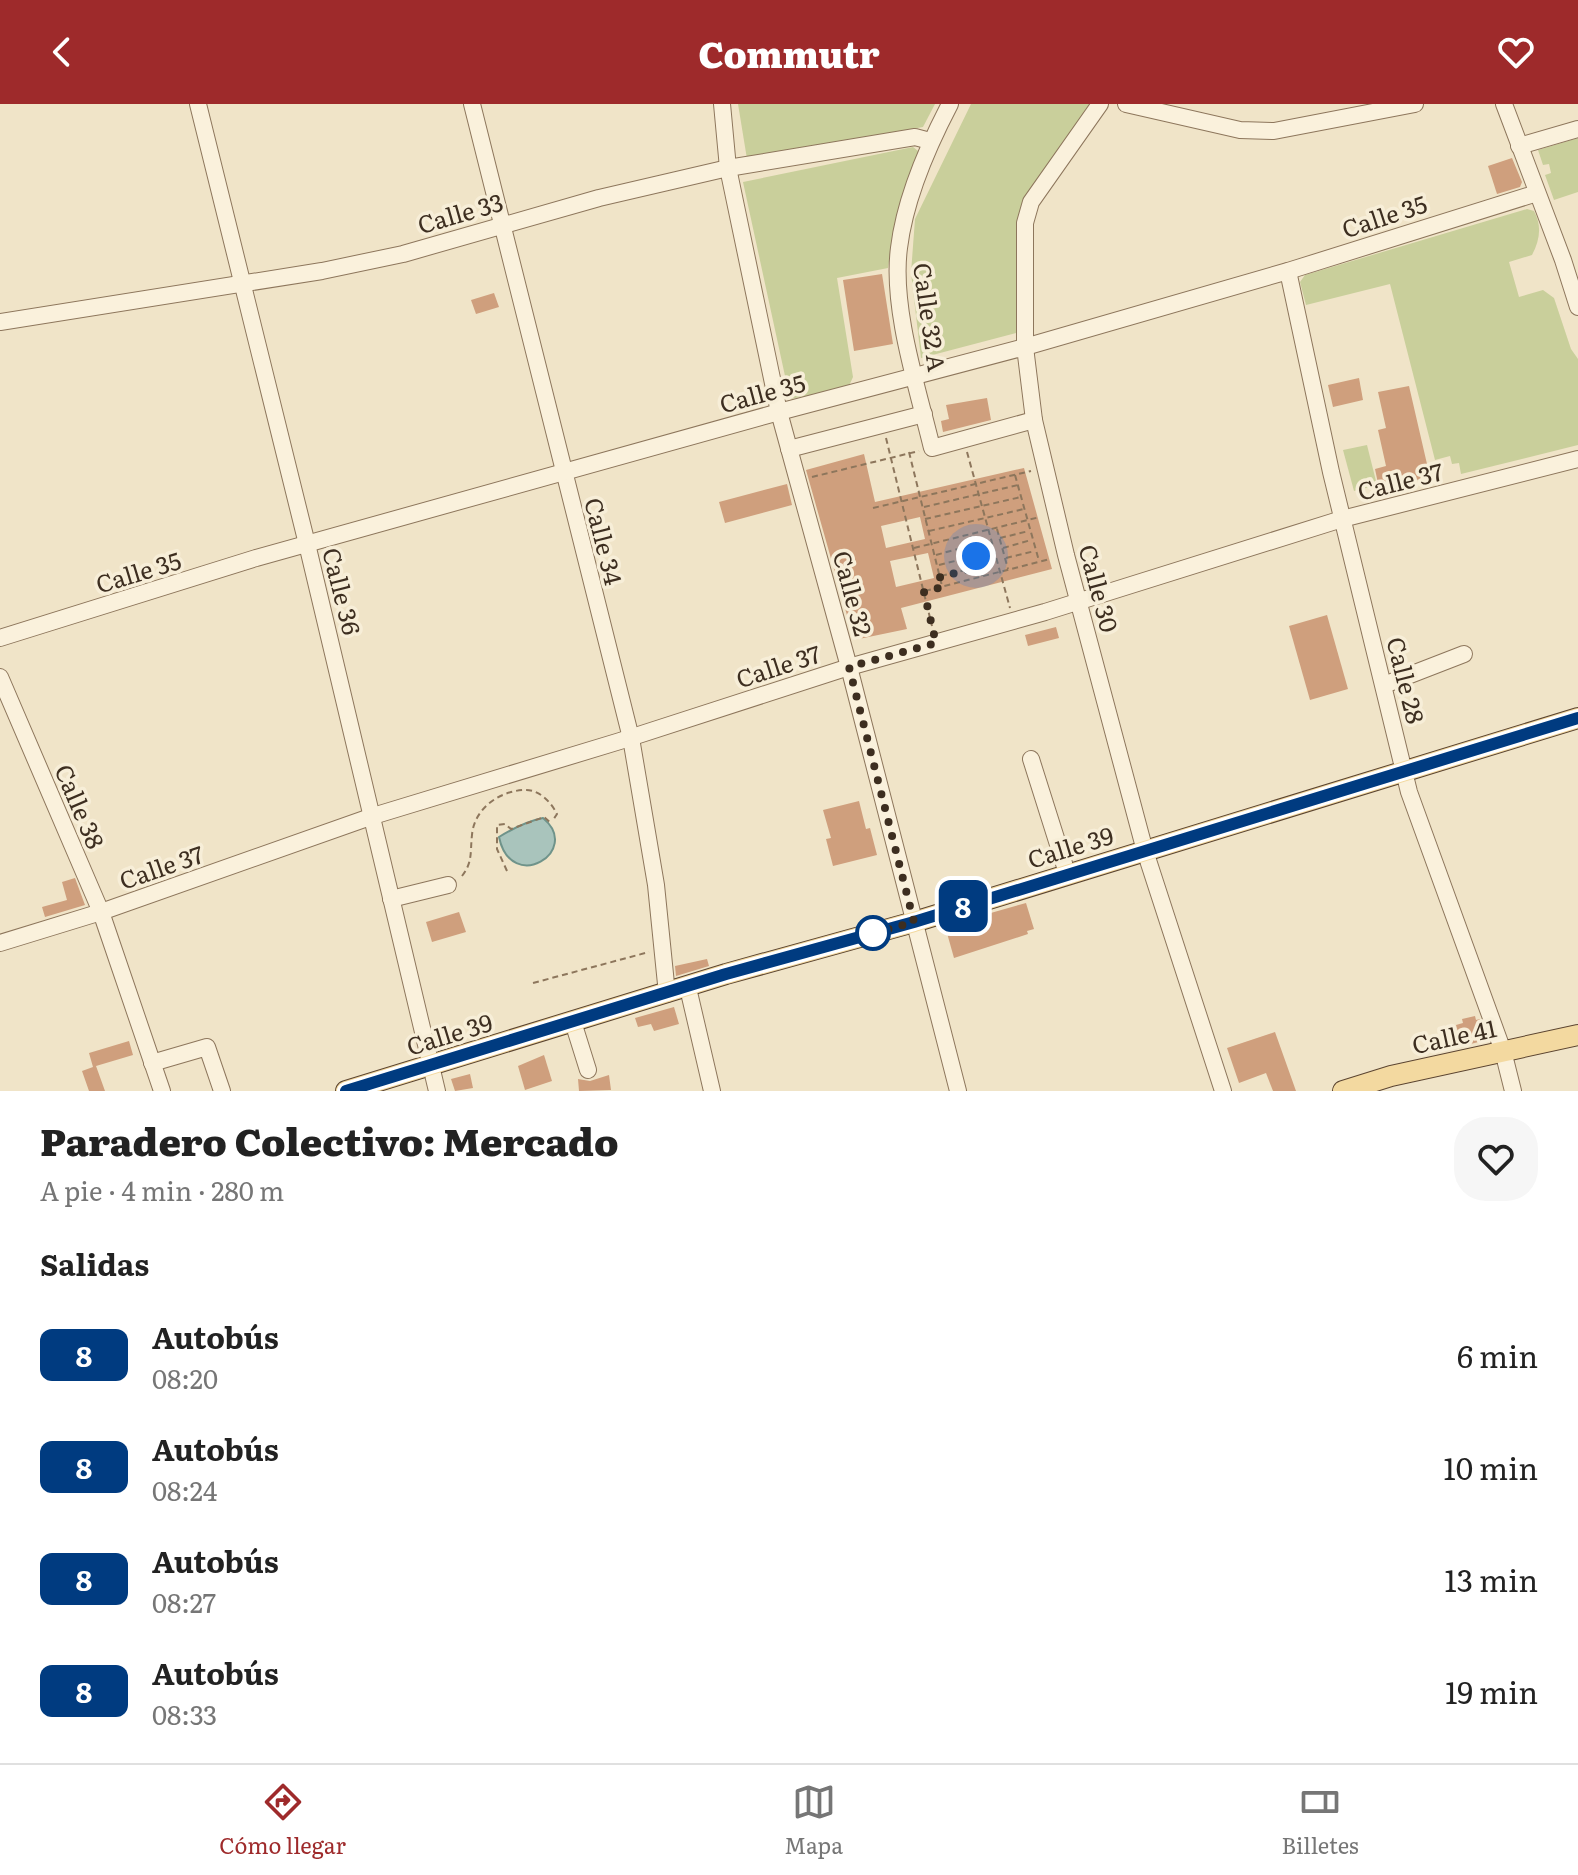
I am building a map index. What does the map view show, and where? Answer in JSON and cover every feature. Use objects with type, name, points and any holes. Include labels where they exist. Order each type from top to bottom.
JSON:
[{"type":"main road","name":"Calle 39","points":[[346,1091],[726,974],[914,922],[1578,718]]},
{"type":"main road","name":"Calle 41","points":[[1343,1091],[1391,1076],[1578,1035]]},
{"type":"street","name":"Calle 36","points":[[198,104],[373,816],[437,1091]]},
{"type":"street","name":"Calle 34","points":[[472,104],[631,738],[656,885],[667,994]]},
{"type":"street","name":"Calle 32","points":[[722,104],[728,168],[779,412],[849,667],[958,1091]]},
{"type":"street","name":"Calle 32 A","points":[[932,448],[914,378],[899,292],[898,251],[930,141],[950,104]]},
{"type":"street","name":"Calle 30","points":[[1100,104],[1031,202],[1025,223],[1025,347],[1034,420],[1066,555],[1145,851],[1223,1091]]},
{"type":"street","points":[[1126,104],[1240,130],[1274,131],[1415,104]]},
{"type":"street","points":[[1504,104],[1578,307]]},
{"type":"street","points":[[1519,146],[1578,129]]},
{"type":"street","name":"Calle 33","points":[[0,322],[322,271],[403,254],[599,198],[728,168],[915,137],[930,141]]},
{"type":"street","name":"Calle 35","points":[[0,638],[307,544],[779,412],[914,378],[1288,271],[1537,193]]},
{"type":"street","name":"Calle 28","points":[[1288,271],[1342,519],[1404,772],[1503,1051],[1513,1091]]},
{"type":"street","points":[[789,449],[924,414]]},
{"type":"street","points":[[932,448],[1034,420]]},
{"type":"street","name":"Calle 37","points":[[0,943],[101,912],[373,816],[631,738],[849,667],[1013,621],[1342,519],[1578,459]]},
{"type":"street","points":[[1384,685],[1464,654]]},
{"type":"street","name":"Calle 38","points":[[0,677],[101,912],[162,1091]]},
{"type":"street","points":[[1031,759],[1067,873]]},
{"type":"street","points":[[391,899],[448,885]]},
{"type":"street","points":[[688,988],[712,1091]]},
{"type":"street","points":[[573,1022],[588,1070]]},
{"type":"street","points":[[152,1063],[207,1047],[222,1091]]},
{"type":"path","points":[[883,425],[936,643]]},
{"type":"path","points":[[964,440],[1013,621]]},
{"type":"path","points":[[798,480],[932,448]]},
{"type":"path","points":[[909,452],[942,587]]},
{"type":"path","points":[[873,508],[1046,467]]},
{"type":"path","points":[[1014,474],[1040,562]]},
{"type":"path","points":[[922,507],[1018,485]]},
{"type":"path","points":[[925,520],[1021,497]]},
{"type":"path","points":[[928,531],[1024,509]]},
{"type":"path","points":[[913,548],[1055,512]]},
{"type":"path","points":[[997,528],[1008,570]]},
{"type":"path","points":[[999,538],[1030,531]]},
{"type":"path","points":[[970,534],[982,577]]},
{"type":"path","points":[[1002,548],[1033,540]]},
{"type":"path","points":[[934,555],[974,545]]},
{"type":"path","points":[[1005,559],[1036,551]]},
{"type":"path","points":[[924,592],[1066,555]]},
{"type":"path","points":[[937,566],[976,556]]},
{"type":"path","points":[[940,577],[979,567]]},
{"type":"path","points":[[448,885],[464,875],[472,860],[472,831],[483,809],[494,797],[533,791],[551,801],[557,814],[552,822],[539,817],[511,829],[505,824],[497,825],[497,849],[507,871]]},
{"type":"path","points":[[533,983],[662,948]]},
{"type":"green space","points":[[738,104],[935,104],[923,127],[747,159]]},
{"type":"green space","points":[[971,104],[1097,104],[1027,197],[1020,332],[921,358],[911,273],[915,219]]},
{"type":"green space","points":[[1578,138],[1578,192],[1554,200],[1545,175],[1551,173],[1549,164],[1543,165],[1538,150]]},
{"type":"green space","points":[[913,147],[922,154],[900,210],[888,268],[837,278],[853,377],[848,388],[790,399],[743,182]]},
{"type":"green space","points":[[1527,209],[1534,211],[1538,222],[1537,244],[1532,255],[1509,262],[1519,297],[1543,290],[1554,298],[1571,349],[1578,359],[1578,445],[1461,474],[1459,463],[1452,464],[1450,456],[1435,460],[1390,284],[1306,305],[1300,282],[1305,275]]},
{"type":"green space","points":[[1367,445],[1377,485],[1354,491],[1343,450]]},
{"type":"water","points":[[543,818],[553,831],[555,843],[550,854],[540,862],[529,865],[517,863],[506,854],[499,837]]},
{"type":"building","points":[[1512,158],[1522,182],[1520,187],[1497,194],[1488,166]]},
{"type":"building","points":[[882,274],[893,344],[854,351],[843,280]]},
{"type":"building","points":[[494,293],[499,307],[476,314],[471,300]]},
{"type":"building","points":[[1359,378],[1363,400],[1333,407],[1328,385]]},
{"type":"building","points":[[1409,386],[1430,477],[1379,488],[1375,469],[1386,466],[1378,430],[1386,428],[1378,392]]},
{"type":"building","points":[[987,398],[991,420],[943,432],[941,421],[949,419],[946,405]]},
{"type":"building","points":[[864,454],[875,502],[1024,468],[1052,569],[901,608],[907,629],[854,640],[806,470]],"holes":[[[920,517],[925,539],[886,548],[881,526]],[[928,553],[934,578],[896,587],[890,561]]]},
{"type":"building","points":[[787,484],[792,505],[725,523],[719,502]]},
{"type":"building","points":[[1327,615],[1348,689],[1310,700],[1289,626]]},
{"type":"building","points":[[1056,627],[1059,638],[1028,646],[1025,635]]},
{"type":"building","points":[[859,801],[877,855],[833,866],[826,839],[831,838],[823,810]]},
{"type":"building","points":[[75,878],[85,905],[45,917],[42,907],[67,900],[62,882]]},
{"type":"building","points":[[1026,903],[1034,929],[1027,931],[1028,934],[954,958],[945,926]]},
{"type":"building","points":[[459,912],[466,932],[432,942],[426,922]]},
{"type":"building","points":[[707,959],[709,966],[676,976],[675,966]]},
{"type":"building","points":[[674,1007],[679,1024],[654,1031],[651,1024],[638,1027],[635,1018]]},
{"type":"building","points":[[1475,1016],[1476,1020],[1480,1019],[1487,1040],[1462,1046],[1456,1025],[1463,1023],[1462,1019]]},
{"type":"building","points":[[1275,1032],[1296,1091],[1273,1091],[1266,1073],[1239,1083],[1227,1048]]},
{"type":"building","points":[[129,1041],[133,1055],[96,1066],[105,1091],[89,1091],[82,1071],[93,1067],[89,1053]]},
{"type":"building","points":[[544,1055],[552,1081],[525,1090],[518,1066]]},
{"type":"building","points":[[470,1074],[473,1088],[455,1091],[451,1079]]},
{"type":"building","points":[[609,1075],[611,1090],[579,1091],[578,1079],[590,1081]]},
{"type":"bus line","name":"8","points":[[346,1091],[726,974],[914,922],[1578,718]]},
{"type":"route","points":[[873,933],[860,937],[914,922],[849,667],[936,643],[924,592],[942,587],[940,577],[979,567],[976,556]]}]
